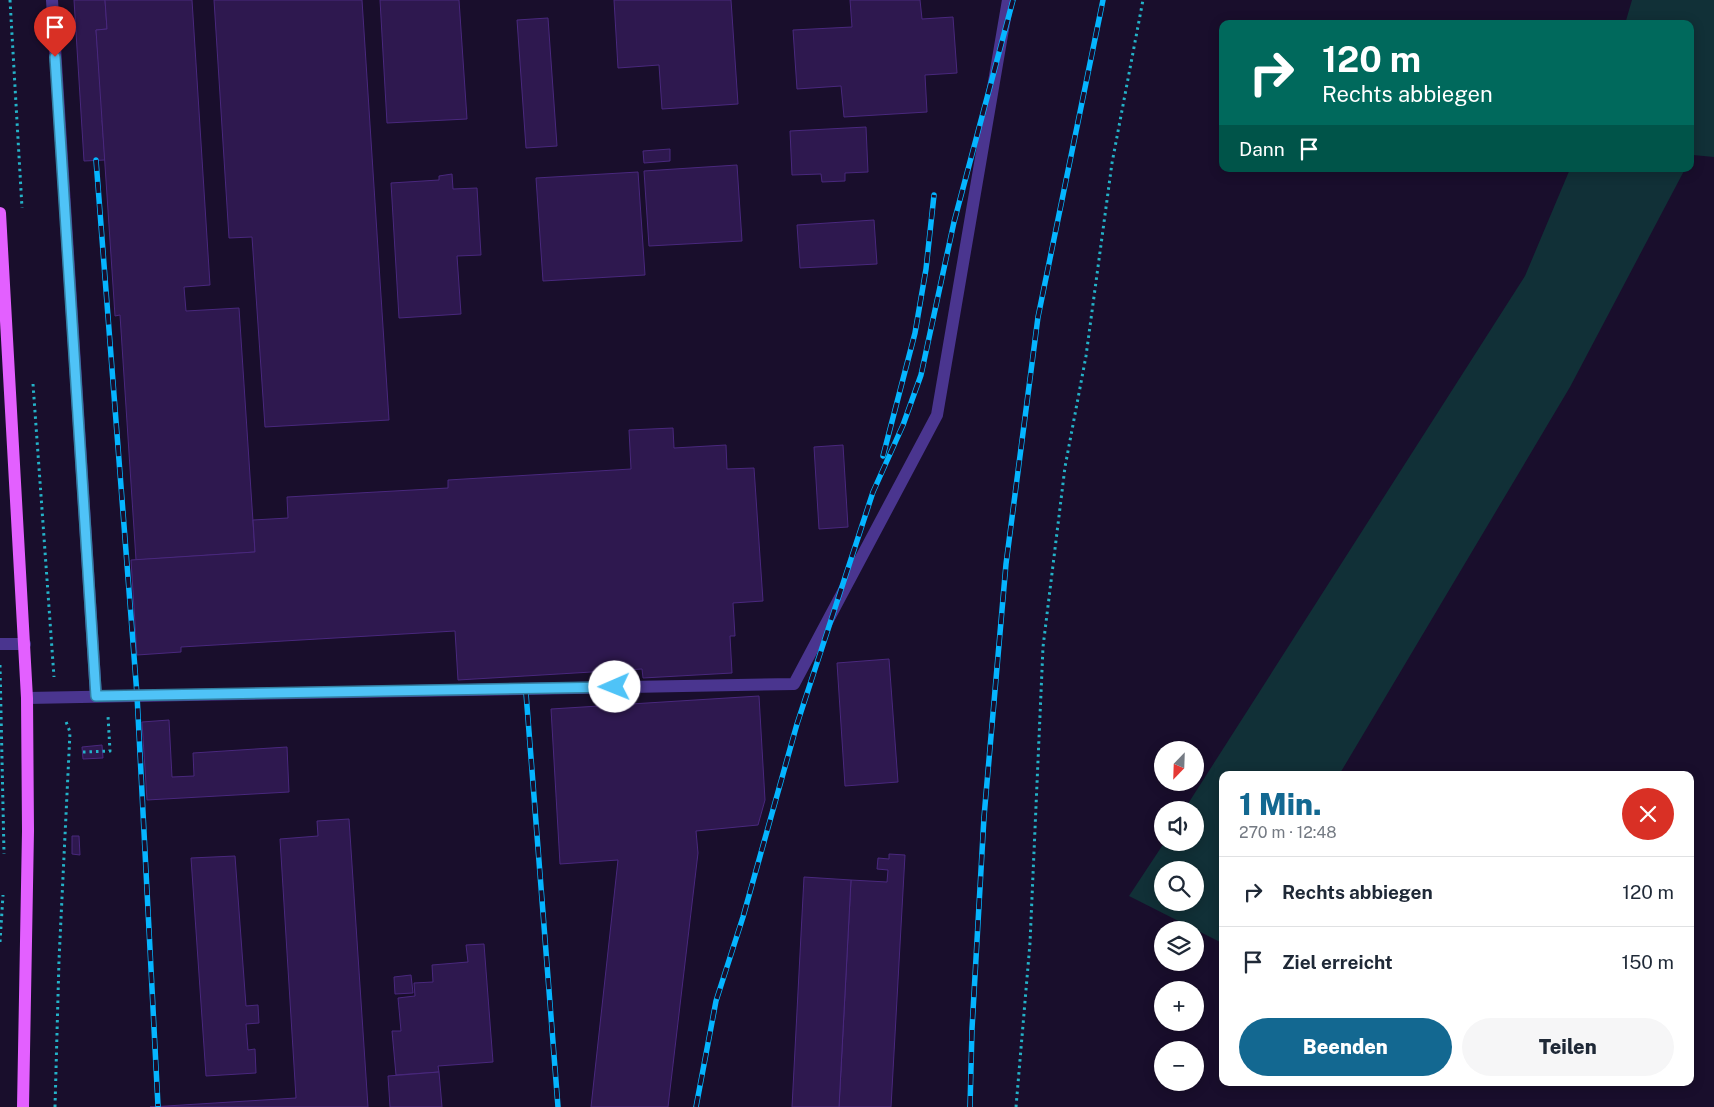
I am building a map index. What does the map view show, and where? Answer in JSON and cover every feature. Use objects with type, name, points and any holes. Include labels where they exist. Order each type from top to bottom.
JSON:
[{"type":"main road","points":[[0,212],[27,698],[28,840],[23,1107]]},
{"type":"lane","points":[[52,0],[101,696]]},
{"type":"lane","points":[[27,698],[794,684],[937,415],[1008,0]]},
{"type":"lane","points":[[0,644],[25,644]]},
{"type":"path","points":[[10,0],[22,213]]},
{"type":"path","points":[[1016,1107],[1030,942],[1043,647],[1065,467],[1086,356],[1112,163],[1143,0]]},
{"type":"path","points":[[33,379],[55,696],[70,732],[59,960],[56,1107]]},
{"type":"path","points":[[0,644],[4,860]]},
{"type":"path","points":[[83,752],[110,751],[101,696]]},
{"type":"path","points":[[0,942],[4,889]]},
{"type":"green space","points":[[1632,0],[1714,0],[1714,157],[1694,155],[1694,20],[1626,20]]},
{"type":"green space","points":[[1569,172],[1683,172],[1570,387],[1341,771],[1219,771],[1219,941],[1204,934],[1204,921],[1178,921],[1159,911],[1204,911],[1204,861],[1154,861],[1154,909],[1129,896],[1159,851],[1204,851],[1204,801],[1190,801],[1196,791],[1204,791],[1204,779],[1525,276]]},
{"type":"building","points":[[74,0],[105,0],[107,29],[96,30],[100,81],[109,80],[111,119],[102,120],[105,160],[84,161]]},
{"type":"building","points":[[105,0],[192,0],[210,285],[184,287],[186,311],[239,308],[255,552],[136,560],[120,315],[115,316],[96,30],[107,29]]},
{"type":"building","points":[[214,0],[362,0],[389,420],[265,427],[252,237],[229,238]]},
{"type":"building","points":[[380,0],[459,0],[467,119],[387,123]]},
{"type":"building","points":[[614,0],[731,0],[738,104],[662,109],[659,65],[618,68]]},
{"type":"building","points":[[850,0],[920,0],[922,19],[953,17],[957,73],[925,75],[927,112],[844,117],[841,86],[797,89],[793,30],[852,27]]},
{"type":"building","points":[[548,18],[557,146],[526,148],[517,20]]},
{"type":"building","points":[[866,127],[868,172],[845,173],[845,181],[822,182],[821,174],[792,175],[790,131]]},
{"type":"building","points":[[670,149],[670,161],[644,163],[643,151]]},
{"type":"building","points":[[737,165],[742,241],[649,246],[644,171]]},
{"type":"building","points":[[638,172],[645,275],[543,281],[536,178]]},
{"type":"building","points":[[452,174],[453,189],[477,188],[481,255],[457,256],[461,314],[399,318],[391,183],[439,180],[439,176]]},
{"type":"building","points":[[874,220],[877,264],[800,268],[797,225]]},
{"type":"building","points":[[673,428],[674,448],[726,445],[727,469],[754,468],[763,601],[733,603],[735,636],[730,636],[732,673],[643,678],[642,669],[458,680],[455,631],[181,647],[181,652],[137,655],[131,560],[255,552],[253,520],[288,518],[287,497],[448,488],[448,480],[631,469],[629,430]]},
{"type":"building","points":[[843,445],[848,527],[819,529],[814,447]]},
{"type":"building","points":[[889,659],[898,782],[845,786],[837,663]]},
{"type":"building","points":[[759,696],[765,800],[758,825],[696,831],[698,853],[668,1107],[591,1107],[618,860],[560,864],[551,709]]},
{"type":"building","points":[[169,720],[172,777],[194,776],[193,753],[287,747],[289,792],[147,800],[142,722]]},
{"type":"building","points":[[102,745],[103,758],[83,759],[82,747]]},
{"type":"building","points":[[349,819],[368,1107],[150,1107],[296,1098],[280,839],[318,836],[317,821]]},
{"type":"building","points":[[72,836],[79,836],[80,855],[72,854]]},
{"type":"building","points":[[889,854],[905,855],[891,1107],[839,1107],[851,880],[887,882],[888,870],[877,869],[878,858],[889,859]]},
{"type":"building","points":[[235,856],[246,1006],[258,1005],[259,1023],[246,1024],[248,1050],[255,1049],[256,1073],[206,1076],[191,858]]},
{"type":"building","points":[[804,877],[851,880],[839,1107],[792,1107]]},
{"type":"building","points":[[484,944],[493,1062],[438,1066],[439,1072],[396,1075],[392,1031],[401,1031],[398,998],[415,996],[414,983],[433,982],[432,965],[468,962],[466,945]]},
{"type":"building","points":[[411,975],[413,993],[395,994],[394,977]]},
{"type":"building","points":[[439,1072],[442,1107],[390,1107],[388,1076]]},
{"type":"railway","points":[[696,1107],[716,1001],[743,917],[797,724],[873,492],[903,425],[921,375],[954,222],[1013,0]]},
{"type":"railway","points":[[970,1107],[972,1029],[984,817],[1006,564],[1038,317],[1103,0]]},
{"type":"railway","points":[[96,160],[137,695],[158,1106]]},
{"type":"railway","points":[[883,456],[915,333],[926,269],[934,195]]},
{"type":"railway","points":[[526,693],[558,1107]]},
{"type":"route","points":[[55,57],[96,696],[615,687]]}]
